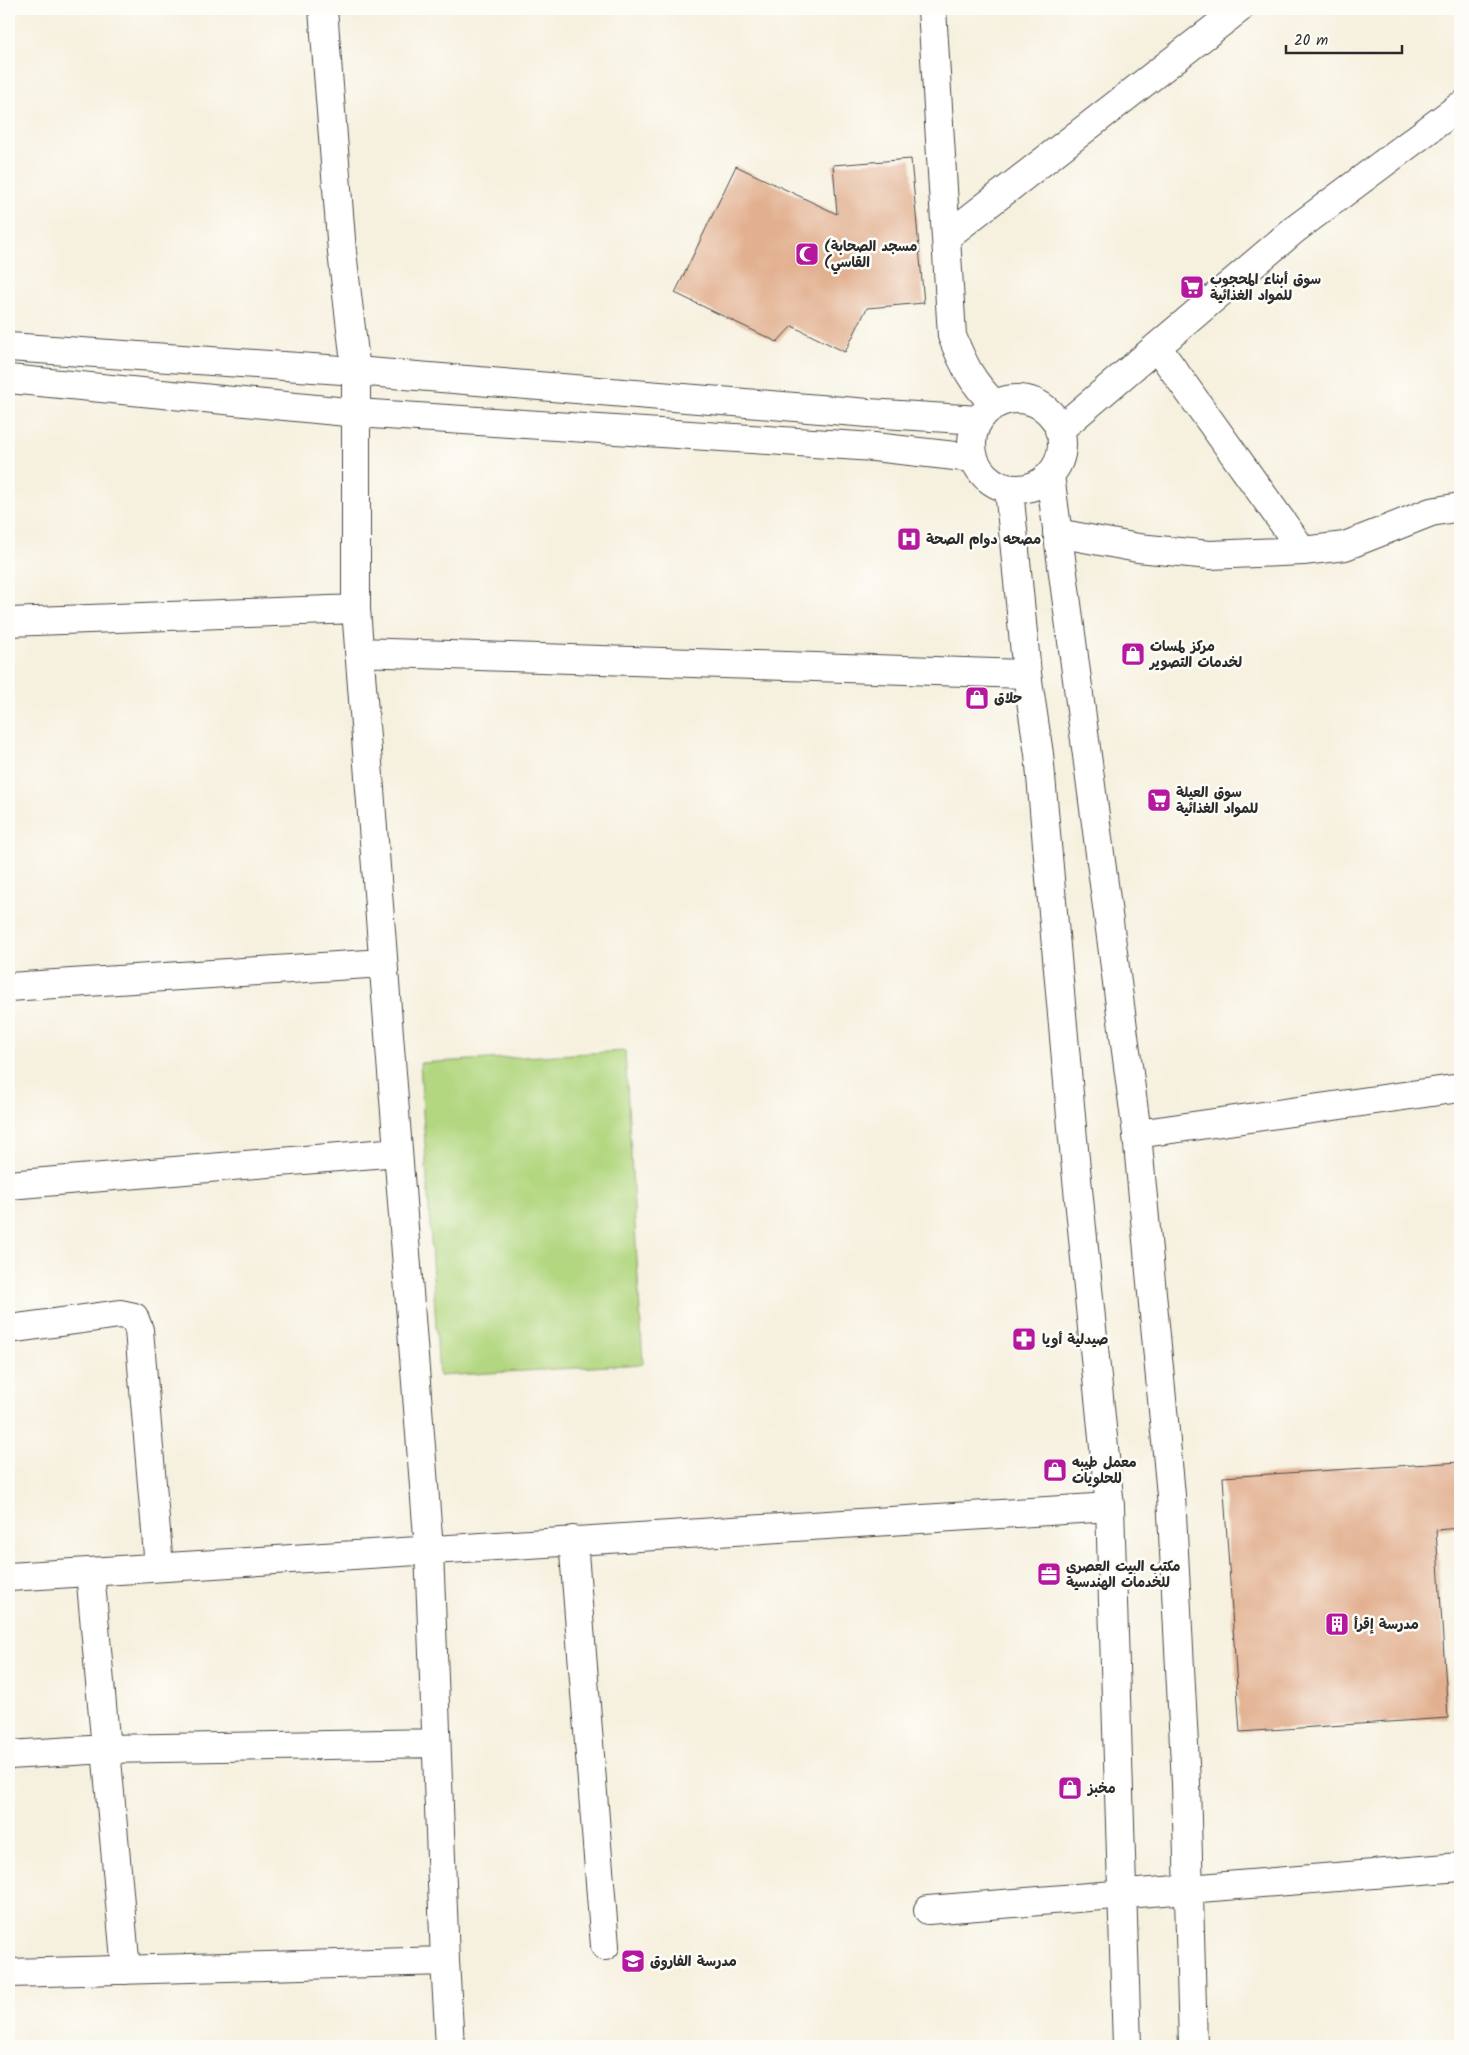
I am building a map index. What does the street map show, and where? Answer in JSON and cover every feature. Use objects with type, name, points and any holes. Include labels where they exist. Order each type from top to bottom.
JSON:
[{"type":"street","points":[[323,9],[342,252],[356,371],[356,609],[429,1550],[450,2046]]},
{"type":"street","points":[[946,237],[1240,9]]},
{"type":"street","points":[[938,13],[946,237],[952,336],[963,363],[978,388],[987,412]]},
{"type":"street","points":[[1059,430],[1294,230],[1460,106]]},
{"type":"street","points":[[9,347],[356,371],[858,412],[987,412],[1020,399],[1037,404],[1051,415],[1059,430],[1062,442],[1061,454],[1057,465],[1050,475],[1038,484],[1024,489],[1009,489],[993,483],[987,478],[973,458],[971,444],[973,432],[987,412]]},
{"type":"street","points":[[1157,347],[1303,551]]},
{"type":"street","points":[[9,379],[357,413],[874,447],[973,458]]},
{"type":"street","points":[[1050,475],[1137,1134],[1171,1494],[1186,1783],[1193,2046]]},
{"type":"street","points":[[1009,489],[1027,674],[1038,754],[1073,1139],[1110,1507],[1127,2046]]},
{"type":"street","points":[[1057,533],[1138,548],[1210,556],[1303,551],[1345,546],[1431,512],[1460,507]]},
{"type":"street","points":[[9,622],[356,609]]},
{"type":"street","points":[[359,652],[1027,674]]},
{"type":"street","points":[[9,987],[383,963]]},
{"type":"street","points":[[1137,1134],[1460,1088]]},
{"type":"street","points":[[9,1185],[398,1152]]},
{"type":"street","points":[[9,1329],[120,1314],[134,1317],[139,1330],[159,1567]]},
{"type":"street","points":[[9,1577],[1110,1507]]},
{"type":"street","points":[[573,1540],[605,1946]]},
{"type":"street","points":[[90,1572],[126,1970]]},
{"type":"street","points":[[9,1755],[106,1749],[436,1743]]},
{"type":"street","points":[[928,1910],[1122,1896],[1460,1867]]},
{"type":"street","points":[[9,1973],[445,1961]]},
{"type":"green space","points":[[625,1051],[643,1364],[439,1376],[420,1063]]},
{"type":"building","name":"(مسجد الصحابة (القاسي","points":[[911,159],[924,303],[867,308],[845,352],[792,326],[777,342],[675,293],[736,166],[837,214],[833,165]]},
{"type":"building","name":"مدرسة إقرأ","points":[[1460,1462],[1460,1528],[1436,1530],[1448,1718],[1240,1732],[1223,1477]]},
{"type":"building","points":[[656,2042],[656,2046],[610,2046],[610,2045]]},
{"type":"place","name":"(مسجد الصحابة (القاسي","points":[[807,254]]},
{"type":"place","name":"سوق أبناء المحجوب للمواد الغذائية","points":[[1192,287]]},
{"type":"place","name":"مصحه دوام الصحة","points":[[909,539]]},
{"type":"place","name":"مركز لمسات لخدمات التصوير","points":[[1133,654]]},
{"type":"place","name":"حلاق","points":[[977,698]]},
{"type":"place","name":"سوق العيلة للمواد الغذائية","points":[[1159,800]]},
{"type":"place","name":"صيدلية أويا","points":[[1024,1339]]},
{"type":"place","name":"معمل طيبه للحلويات","points":[[1055,1470]]},
{"type":"place","name":"مكتب البيت العصرى للخدمات الهندسية","points":[[1049,1574]]},
{"type":"place","name":"مدرسة إقرأ","points":[[1337,1624]]},
{"type":"place","name":"مخبز","points":[[1070,1788]]},
{"type":"place","name":"مدرسة الفاروق","points":[[633,1961]]}]
